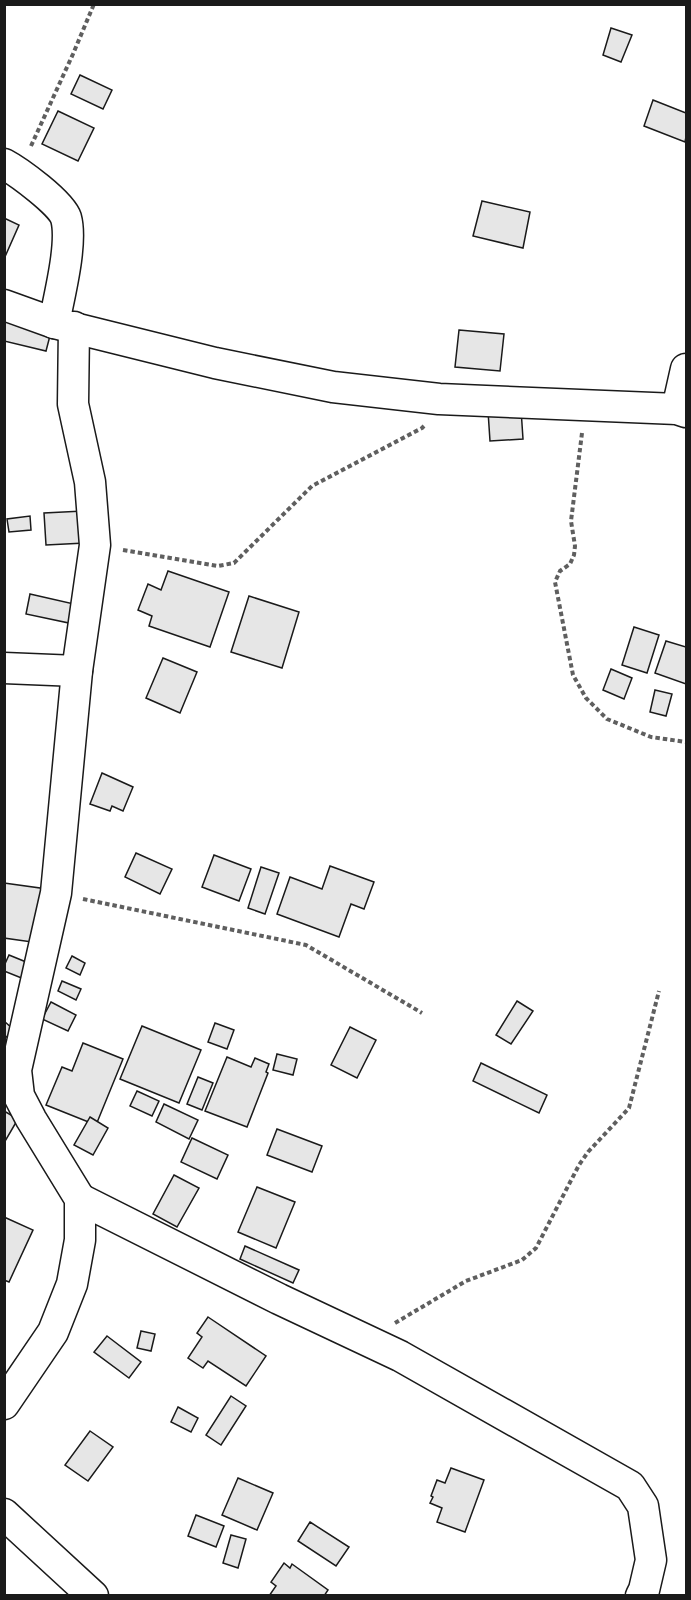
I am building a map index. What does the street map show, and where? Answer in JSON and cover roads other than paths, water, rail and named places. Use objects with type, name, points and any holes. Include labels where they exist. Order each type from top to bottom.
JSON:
[{"type":"street","points":[[4,1404],[54,1332],[72,1284],[80,1240],[80,1199],[19,1096],[16,1070],[17,1008],[56,893],[76,671],[95,545],[90,482],[72,404],[64,325],[68,241],[65,216],[46,195],[12,168]]},
{"type":"street","points":[[4,305],[64,325],[215,363],[333,387],[440,399],[682,410],[687,369]]},
{"type":"street","points":[[4,668],[76,671]]},
{"type":"street","points":[[80,1199],[279,1299],[400,1356],[630,1486],[643,1506],[651,1560],[641,1596]]},
{"type":"street","points":[[4,1514],[93,1596]]}]
